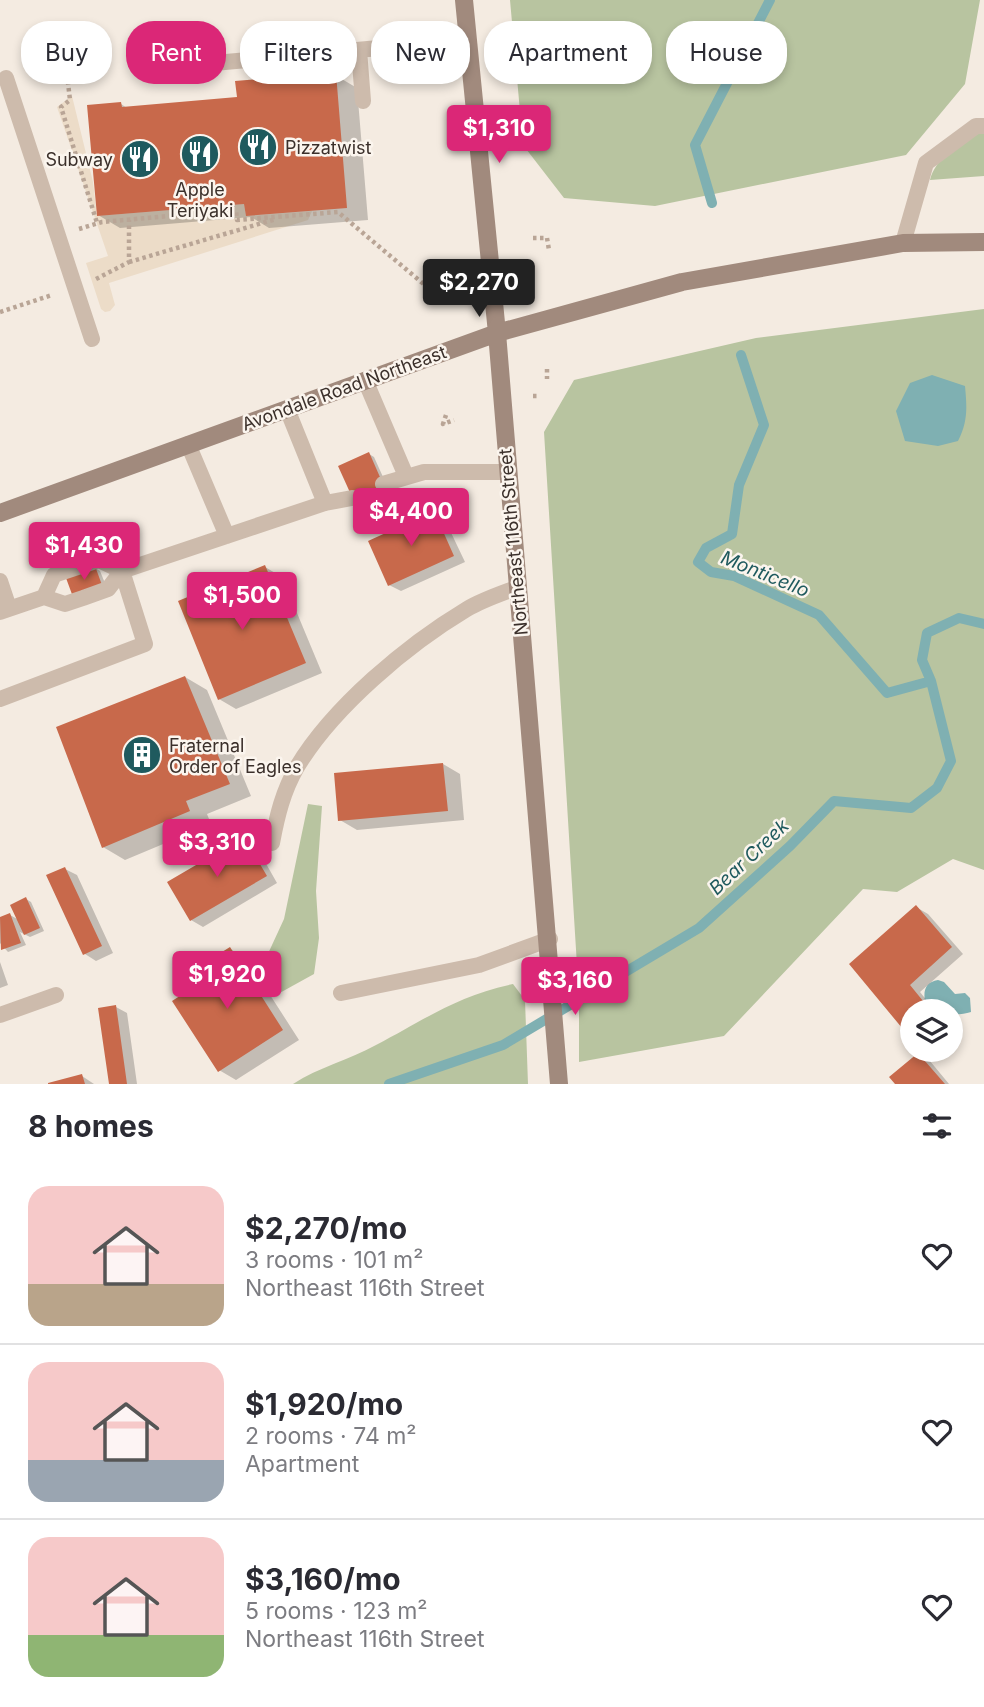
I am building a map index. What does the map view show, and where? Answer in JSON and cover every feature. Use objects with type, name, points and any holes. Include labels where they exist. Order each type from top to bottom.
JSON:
[{"type":"street","name":"Northeast 116th Street","points":[[464,0],[466,21]]},
{"type":"street","name":"Northeast 116th Street","points":[[470,69],[497,333],[516,588],[550,939],[559,1084]]},
{"type":"street","name":"Avondale Road Northeast","points":[[0,513],[497,333],[682,282],[903,243],[984,242]]},
{"type":"lane","points":[[226,62],[371,49]]},
{"type":"lane","points":[[359,50],[363,102]]},
{"type":"lane","points":[[6,78],[92,339]]},
{"type":"lane","points":[[903,243],[926,163],[976,127],[984,126]]},
{"type":"lane","points":[[365,380],[407,476]]},
{"type":"lane","points":[[287,409],[326,503]]},
{"type":"lane","points":[[188,444],[227,536]]},
{"type":"lane","points":[[383,484],[424,472],[506,472]]},
{"type":"lane","points":[[0,581],[5,610],[44,597],[65,604],[108,589],[122,571],[326,503],[352,498]]},
{"type":"lane","points":[[0,699],[145,644],[122,571],[99,561],[79,566],[54,575],[44,597]]},
{"type":"lane","points":[[272,843],[278,810],[295,770],[314,741],[346,707],[397,659],[468,608],[516,588]]},
{"type":"lane","points":[[341,993],[479,965],[550,939]]},
{"type":"lane","points":[[0,1015],[56,995]]},
{"type":"path","points":[[68,84],[70,100],[61,107],[98,223]]},
{"type":"path","points":[[58,236],[112,218],[144,215],[231,208],[236,210],[237,220],[286,216]]},
{"type":"path","points":[[129,262],[286,216],[329,211],[338,212],[435,293],[437,284]]},
{"type":"path","points":[[533,239],[547,238],[549,250]]},
{"type":"path","points":[[436,265],[445,263]]},
{"type":"path","points":[[547,369],[547,379]]},
{"type":"path","points":[[446,415],[443,424],[454,420]]},
{"type":"green space","points":[[510,0],[980,0],[965,84],[906,155],[655,206],[564,198],[523,145],[518,84],[652,84],[652,21],[512,21]]},
{"type":"green space","points":[[984,132],[984,176],[930,180],[943,157],[967,139]]},
{"type":"green space","points":[[984,309],[984,870],[953,859],[897,892],[863,889],[724,1036],[579,1062],[579,998],[544,432],[574,380],[756,338]]},
{"type":"green space","points":[[308,804],[322,806],[316,891],[319,938],[314,974],[276,995],[260,971],[284,919]]},
{"type":"green space","points":[[513,984],[525,1000],[528,1084],[293,1084],[458,1002]]},
{"type":"shaded area","points":[[72,96],[93,182],[97,216],[244,204],[246,216],[312,211],[308,220],[109,283],[115,305],[105,312],[101,309],[86,263],[108,256],[57,107]]},
{"type":"water","points":[[932,375],[965,386],[964,427],[958,441],[938,446],[905,441],[896,411],[910,383]]},
{"type":"water","points":[[938,980],[944,982],[955,994],[965,993],[970,998],[971,1012],[963,1013],[963,999],[925,999],[926,987]]},
{"type":"building","points":[[235,81],[240,81],[240,84],[337,84],[347,208],[246,216],[244,204],[97,216],[87,105],[121,102],[122,107],[237,97]]},
{"type":"building","points":[[369,452],[397,516],[367,530],[338,466]]},
{"type":"building","points":[[434,511],[454,556],[388,586],[368,541]]},
{"type":"building","points":[[265,565],[306,663],[218,700],[178,601]]},
{"type":"building","points":[[95,566],[102,585],[73,597],[66,578]]},
{"type":"building","name":"Fraternal Order of Eagles","points":[[185,676],[230,784],[186,801],[190,811],[102,848],[56,727]]},
{"type":"building","points":[[443,763],[448,811],[338,821],[334,773]]},
{"type":"building","points":[[244,837],[267,876],[190,921],[167,882]]},
{"type":"building","points":[[65,867],[102,946],[83,955],[46,875]]},
{"type":"building","points":[[26,897],[40,928],[24,935],[10,905]]},
{"type":"building","points":[[916,905],[952,947],[910,985],[921,999],[900,999],[900,1026],[849,964]]},
{"type":"building","points":[[10,913],[21,943],[1,950],[0,917]]},
{"type":"building","points":[[230,947],[283,1030],[218,1072],[172,1001],[206,979],[198,967]]},
{"type":"building","points":[[116,1005],[127,1084],[109,1084],[98,1008]]},
{"type":"building","points":[[907,1062],[926,1062],[945,1084],[895,1084],[889,1077]]},
{"type":"building","points":[[82,1074],[85,1084],[48,1084],[48,1083]]},
{"type":"waterway","name":"Monticello","points":[[712,203],[695,145],[770,0]]},
{"type":"waterway","name":"Monticello","points":[[741,355],[764,425],[739,485],[732,534],[706,548],[698,562],[711,572],[734,576],[819,615],[887,693],[931,681]]},
{"type":"waterway","name":"Bear Creek","points":[[389,1084],[503,1045],[699,928],[790,846],[834,801],[911,808],[937,788],[951,761],[931,681],[922,660],[927,633],[959,618],[984,624]]},
{"type":"place","name":"Pizzatwist","points":[[258,147]]},
{"type":"place","name":"Apple Teriyaki","points":[[200,154]]},
{"type":"place","name":"Subway","points":[[140,159]]},
{"type":"place","name":"Fraternal Order of Eagles","points":[[142,755]]}]
